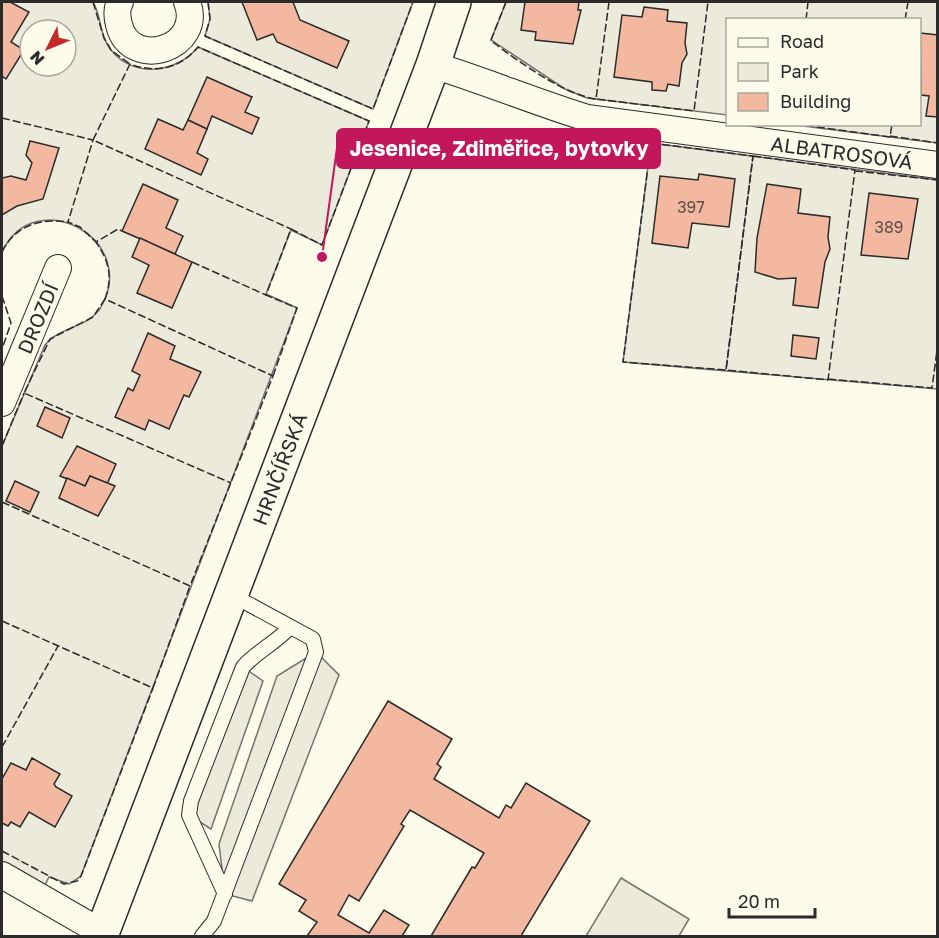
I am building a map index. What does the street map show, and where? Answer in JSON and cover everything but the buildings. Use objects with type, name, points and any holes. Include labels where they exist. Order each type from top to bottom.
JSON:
[{"type":"street","points":[[120,2],[117,18],[126,39],[135,46],[158,51],[178,42],[186,33],[190,21],[187,2]]},
{"type":"street","name":"HRNČÍŘSKÁ","points":[[105,935],[360,252],[433,65],[454,2]]},
{"type":"street","name":"ALBATROSOVÁ","points":[[433,65],[495,84],[550,107],[587,118],[938,165]]},
{"type":"street","name":"DROZDÍ","points":[[2,403],[58,268]]},
{"type":"street","points":[[2,875],[105,935]]},
{"type":"lane","points":[[202,936],[214,921],[225,894],[316,652],[313,639],[232,595]]},
{"type":"lane","points":[[225,894],[189,815],[191,801],[243,667],[254,654],[281,638],[290,627]]},
{"type":"green space","points":[[2,2],[93,2],[107,44],[120,59],[131,65],[143,69],[167,67],[179,63],[198,47],[369,121],[322,245],[291,230],[266,294],[297,308],[81,876],[69,884],[49,877],[45,885],[2,861],[2,446],[45,345],[58,334],[96,314],[101,307],[109,282],[107,260],[96,241],[78,228],[58,221],[37,222],[17,231],[2,252]]},
{"type":"green space","points":[[208,2],[413,2],[373,109],[205,36],[210,19]]},
{"type":"green space","points":[[506,2],[937,2],[937,143],[803,126],[921,126],[921,18],[726,18],[726,115],[587,98],[565,89],[491,40]]},
{"type":"green space","points":[[651,143],[937,180],[937,389],[623,362]]},
{"type":"green space","points":[[621,878],[689,919],[679,936],[586,936]]},
{"type":"shaded area","points":[[316,652],[339,675],[252,901],[225,894],[219,844],[277,676]]},
{"type":"shaded area","points":[[243,667],[263,681],[211,829],[189,815]]},
{"type":"fence","points":[[93,2],[104,38],[111,50],[130,64]]},
{"type":"fence","points":[[208,2],[210,19],[205,36],[373,109],[413,2]]},
{"type":"fence","points":[[506,2],[491,40],[557,85],[584,96],[596,99],[596,97]]},
{"type":"fence","points":[[609,2],[596,99],[694,111],[708,2]]},
{"type":"fence","points":[[806,18],[808,2]]},
{"type":"fence","points":[[905,18],[908,2]]},
{"type":"fence","points":[[273,376],[297,308],[266,295],[291,229],[322,245],[369,121],[198,47],[184,60],[167,67],[149,69],[130,64],[93,140],[291,229]]},
{"type":"fence","points":[[2,118],[93,140],[68,222],[80,227],[96,242]]},
{"type":"fence","points":[[810,126],[890,137],[892,126]]},
{"type":"fence","points":[[890,136],[938,143]]},
{"type":"fence","points":[[651,143],[753,156],[726,370],[623,362],[651,143]]},
{"type":"fence","points":[[753,156],[855,170],[828,380],[726,370],[753,156]]},
{"type":"fence","points":[[855,171],[938,180]]},
{"type":"fence","points":[[2,252],[14,235],[30,225],[48,221],[68,222]]},
{"type":"fence","points":[[105,299],[109,283],[108,269],[96,242],[118,229],[122,231]]},
{"type":"fence","points":[[192,262],[266,295]]},
{"type":"fence","points":[[2,296],[11,323],[2,349]]},
{"type":"fence","points":[[2,502],[190,586],[273,376],[105,299],[93,317],[50,339],[24,393],[231,483]]},
{"type":"fence","points":[[828,379],[932,388],[938,343]]},
{"type":"fence","points":[[2,446],[24,393]]},
{"type":"fence","points":[[2,621],[153,688],[190,586]]},
{"type":"fence","points":[[2,747],[58,646]]},
{"type":"fence","points":[[2,851],[64,884],[77,881],[81,876],[153,688]]},
{"type":"place","name":"Jesenice, Zdiměřice, bytovky","points":[[322,257]]}]
